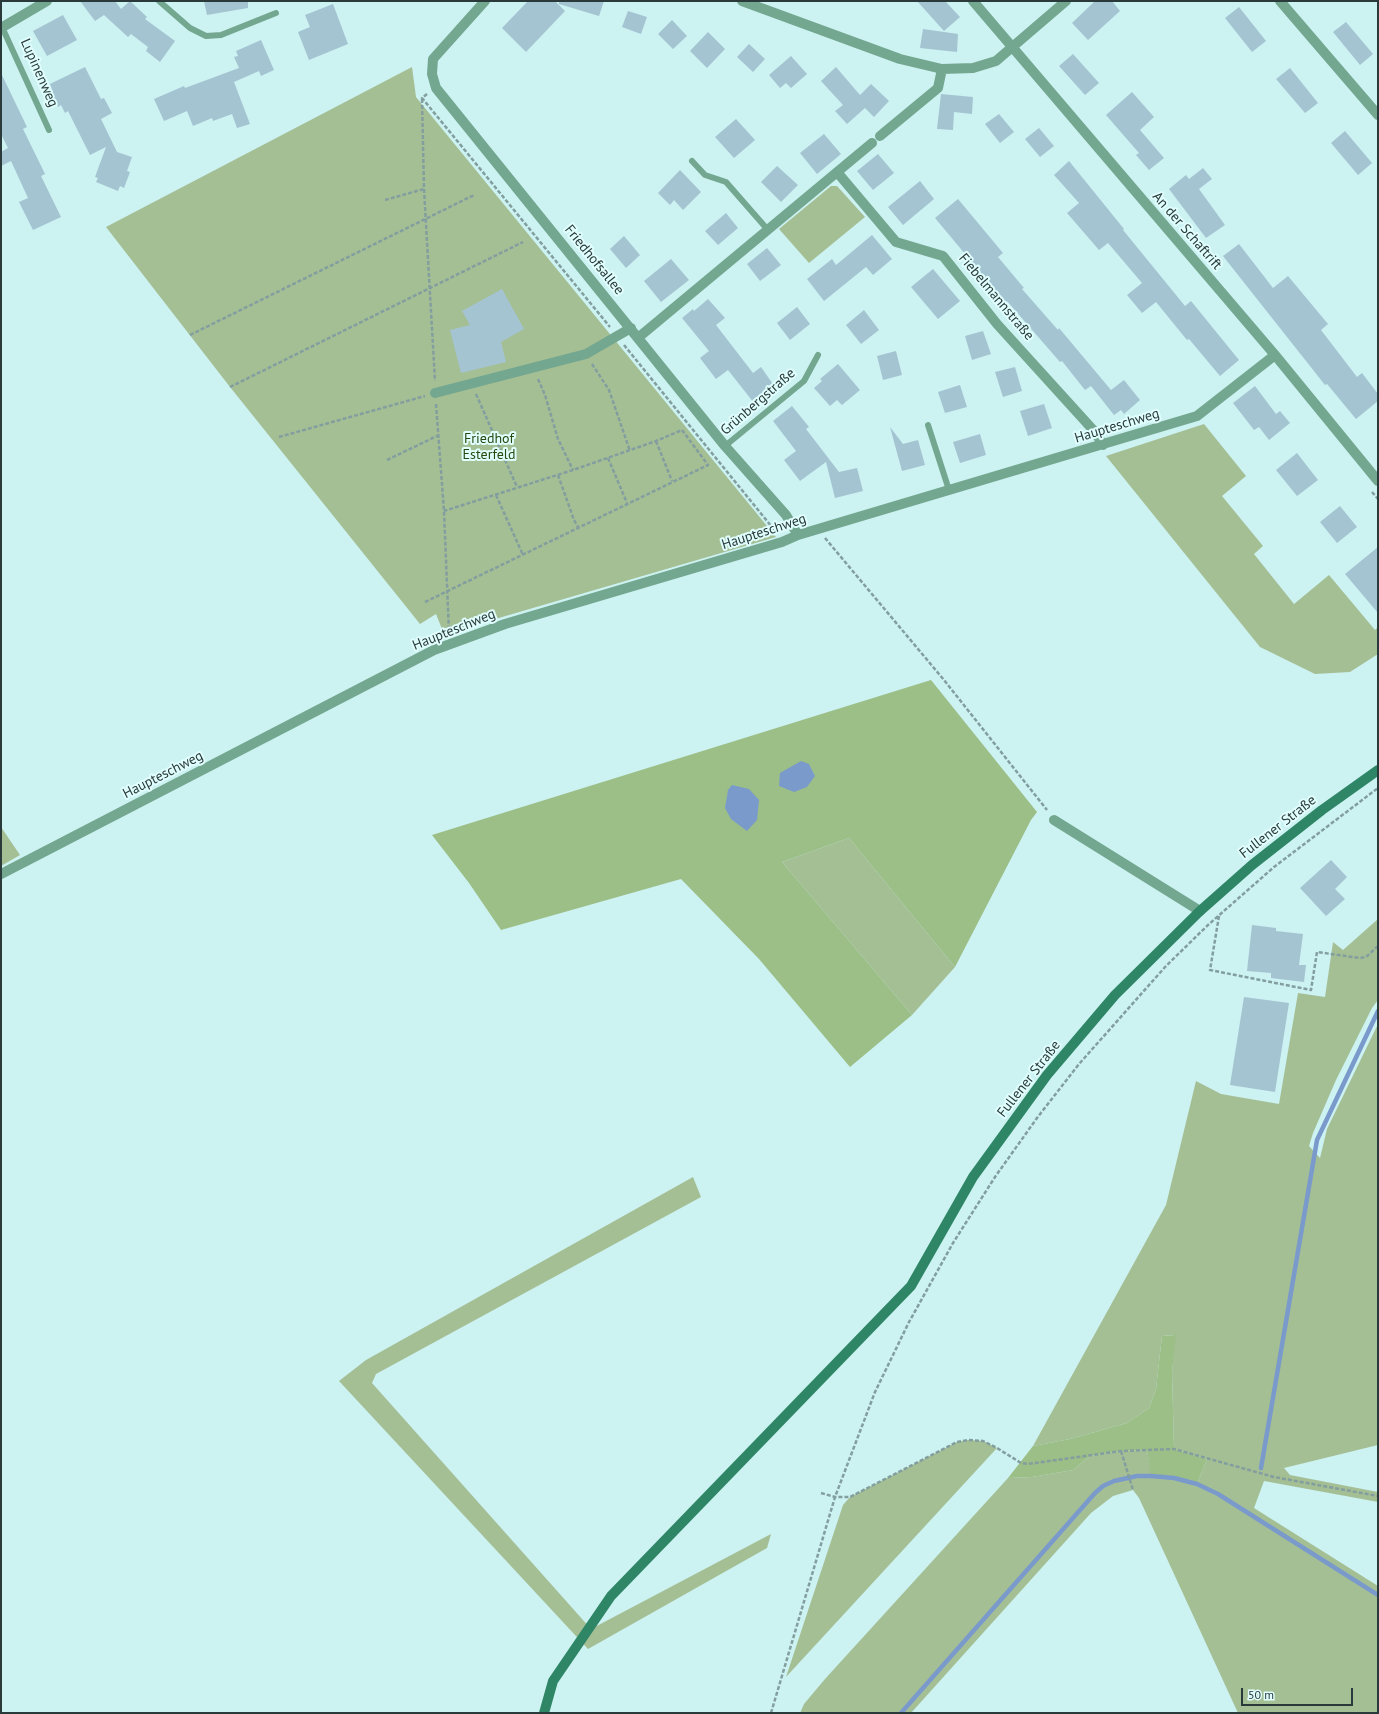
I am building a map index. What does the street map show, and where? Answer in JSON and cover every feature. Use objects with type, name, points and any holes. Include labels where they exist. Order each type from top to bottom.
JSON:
[{"type":"main road","name":"Fullener Straße","points":[[544,1713],[553,1681],[611,1596],[911,1286],[973,1177],[1047,1075],[1115,995],[1200,912],[1252,865],[1322,810],[1378,770]]},
{"type":"street","name":"Lupinenweg","points":[[2,28],[48,1]]},
{"type":"street","name":"Friedhofsallee","points":[[485,1],[433,59],[432,74],[436,88],[639,337],[725,446],[786,516],[798,534]]},
{"type":"street","points":[[742,1],[900,59],[942,69],[973,68],[996,61],[1066,1]]},
{"type":"street","name":"An der Schaftrift","points":[[973,1],[1275,354],[1378,481]]},
{"type":"street","points":[[1280,1],[1378,115]]},
{"type":"street","points":[[880,136],[938,88],[942,69]]},
{"type":"street","points":[[639,337],[872,143]]},
{"type":"street","name":"Fiebelmannstraße","points":[[837,172],[896,242],[944,256],[997,324],[1095,432],[1103,445]]},
{"type":"street","points":[[435,393],[586,354],[631,328]]},
{"type":"street","name":"Haupteschweg","points":[[1,874],[434,650],[451,643],[505,624],[782,542],[798,534],[820,529],[1197,416],[1275,354]]},
{"type":"street","points":[[1054,820],[1200,912]]},
{"type":"lane","points":[[159,1],[190,28],[206,36],[221,35],[276,13]]},
{"type":"lane","name":"Lupinenweg","points":[[2,28],[49,130]]},
{"type":"lane","points":[[692,161],[705,175],[726,182],[768,230]]},
{"type":"lane","name":"Grünbergstraße","points":[[725,446],[804,381],[818,355]]},
{"type":"lane","points":[[928,425],[949,490]]},
{"type":"path","points":[[422,98],[436,88]]},
{"type":"path","points":[[422,98],[424,189],[437,436],[444,511],[448,630],[451,643]]},
{"type":"path","points":[[422,98],[778,534],[782,542]]},
{"type":"path","points":[[385,200],[424,189]]},
{"type":"path","points":[[190,335],[474,195]]},
{"type":"path","points":[[230,387],[523,242]]},
{"type":"path","points":[[586,354],[609,390],[630,451]]},
{"type":"path","points":[[533,368],[545,395],[558,439],[573,470]]},
{"type":"path","points":[[471,384],[516,488]]},
{"type":"path","points":[[279,437],[435,393]]},
{"type":"path","points":[[425,602],[672,481],[708,465],[682,430],[630,451],[444,511]]},
{"type":"path","points":[[387,460],[437,436]]},
{"type":"path","points":[[656,441],[672,481]]},
{"type":"path","points":[[608,458],[627,503]]},
{"type":"path","points":[[558,475],[574,520],[578,527]]},
{"type":"path","points":[[496,495],[523,555]]},
{"type":"path","points":[[820,529],[827,541],[944,680],[1054,820]]},
{"type":"path","points":[[771,1713],[836,1497],[875,1392],[909,1322],[953,1243],[994,1177],[1037,1118],[1089,1052],[1166,966],[1219,915],[1274,867],[1378,788]]},
{"type":"path","points":[[1219,915],[1210,970],[1310,990],[1317,952],[1360,958],[1366,957],[1378,946]]},
{"type":"path","points":[[821,1492],[836,1497],[850,1497],[868,1490],[957,1442],[983,1442],[998,1448],[1021,1463],[1028,1464],[1122,1451],[1174,1449],[1274,1477],[1378,1496]]},
{"type":"path","points":[[1122,1451],[1133,1490]]},
{"type":"green space","name":"Friedhof Esterfeld","points":[[412,67],[416,97],[776,537],[444,634],[436,614],[420,624],[230,387],[106,227]]},
{"type":"green space","points":[[831,186],[837,186],[865,217],[809,263],[779,229]]},
{"type":"green space","points":[[1204,424],[1246,476],[1222,496],[1263,546],[1254,554],[1294,604],[1329,575],[1375,630],[1378,627],[1378,654],[1350,672],[1315,674],[1260,647],[1106,456]]},
{"type":"green space","points":[[931,680],[1037,812],[1031,820],[955,967],[849,838],[782,862],[912,1015],[850,1067],[759,959],[681,879],[501,930],[469,883],[432,835]]},
{"type":"green space","points":[[1,827],[20,855],[1,866]]},
{"type":"green space","points":[[849,838],[955,967],[912,1015],[782,862]]},
{"type":"green space","points":[[1378,919],[1378,1000],[1372,1008],[1336,1080],[1313,1133],[1309,1146],[1320,1158],[1327,1129],[1378,1024],[1378,1445],[1284,1468],[1290,1475],[1378,1492],[1378,1502],[1264,1481],[1254,1508],[1378,1586],[1378,1713],[1238,1713],[1139,1498],[1133,1490],[1113,1496],[1091,1513],[911,1713],[800,1713],[804,1704],[825,1679],[1008,1478],[1032,1477],[1073,1470],[1090,1456],[1121,1451],[1147,1450],[1152,1476],[1174,1478],[1197,1484],[1207,1459],[1174,1449],[1172,1372],[1175,1335],[1162,1336],[1156,1389],[1149,1408],[1127,1423],[1070,1439],[1033,1446],[1166,1205],[1196,1081],[1221,1094],[1279,1104],[1298,993],[1325,997],[1333,942],[1343,950]]},
{"type":"green space","points":[[693,1177],[701,1197],[376,1374],[372,1383],[591,1629],[771,1534],[767,1548],[588,1649],[339,1381],[366,1360]]},
{"type":"green space","points":[[1176,1335],[1172,1372],[1174,1449],[1207,1459],[1197,1484],[1174,1478],[1151,1476],[1147,1450],[1121,1451],[1090,1456],[1073,1470],[1032,1477],[1008,1478],[1033,1446],[1070,1439],[1127,1423],[1149,1408],[1156,1389],[1162,1336]]},
{"type":"green space","points":[[968,1440],[983,1441],[997,1448],[786,1677],[843,1505],[850,1497],[957,1442]]},
{"type":"water","points":[[801,761],[809,764],[815,776],[807,787],[794,792],[779,786],[780,773]]},
{"type":"water","points":[[732,785],[749,789],[759,800],[757,820],[747,831],[731,819],[725,808],[728,790]]},
{"type":"building","points":[[80,1],[115,1],[121,9],[130,1],[147,17],[145,19],[175,41],[160,62],[146,51],[148,47],[131,34],[128,37],[104,15],[95,21]]},
{"type":"building","points":[[204,1],[248,1],[248,8],[207,15]]},
{"type":"building","points":[[528,1],[555,1],[565,11],[526,52],[502,28]]},
{"type":"building","points":[[559,1],[604,1],[599,16],[559,4]]},
{"type":"building","points":[[917,1],[945,1],[960,17],[944,31]]},
{"type":"building","points":[[1095,1],[1112,1],[1120,11],[1088,40],[1072,23]]},
{"type":"building","points":[[333,4],[348,44],[309,60],[298,32],[310,27],[305,15]]},
{"type":"building","points":[[1239,7],[1266,41],[1252,52],[1225,18]]},
{"type":"building","points":[[628,11],[647,17],[641,34],[622,27]]},
{"type":"building","points":[[63,15],[77,40],[47,56],[33,31]]},
{"type":"building","points":[[672,20],[687,36],[673,49],[658,34]]},
{"type":"building","points":[[1346,22],[1373,54],[1360,65],[1333,32]]},
{"type":"building","points":[[923,29],[958,34],[957,52],[920,48]]},
{"type":"building","points":[[708,32],[725,49],[707,68],[690,51]]},
{"type":"building","points":[[261,40],[274,70],[261,76],[259,71],[234,82],[250,124],[237,128],[232,114],[213,121],[212,118],[193,126],[187,111],[164,121],[154,99],[184,86],[185,88],[239,68],[234,57],[238,56],[236,51]]},
{"type":"building","points":[[749,44],[765,59],[753,72],[737,57]]},
{"type":"building","points":[[1073,54],[1099,83],[1085,95],[1059,66]]},
{"type":"building","points":[[791,56],[807,74],[791,88],[786,83],[780,88],[769,75]]},
{"type":"building","points":[[85,67],[101,99],[104,98],[112,113],[101,119],[117,152],[132,157],[127,171],[130,172],[124,188],[120,186],[118,191],[96,182],[98,178],[95,177],[106,147],[90,155],[68,111],[65,113],[61,105],[58,107],[51,93],[53,92],[50,84]]},
{"type":"building","points":[[836,67],[860,95],[871,84],[889,101],[874,117],[865,108],[847,124],[835,111],[843,105],[821,81]]},
{"type":"building","points":[[1290,68],[1318,103],[1305,113],[1276,79]]},
{"type":"building","points":[[1,73],[27,127],[23,129],[45,174],[41,176],[61,217],[33,230],[19,202],[28,198],[11,161],[1,166],[1,152],[8,148],[1,134]]},
{"type":"building","points":[[1132,92],[1154,117],[1140,130],[1164,158],[1149,170],[1136,155],[1139,153],[1106,115]]},
{"type":"building","points":[[941,94],[973,97],[972,114],[954,112],[953,130],[937,129]]},
{"type":"building","points":[[999,114],[1014,132],[1000,143],[985,124]]},
{"type":"building","points":[[736,119],[755,140],[734,158],[715,137]]},
{"type":"building","points":[[1039,128],[1054,146],[1040,157],[1025,139]]},
{"type":"building","points":[[1345,131],[1372,163],[1358,175],[1331,143]]},
{"type":"building","points":[[824,134],[841,154],[817,174],[800,153]]},
{"type":"building","points":[[878,154],[894,173],[873,190],[857,171]]},
{"type":"building","points":[[1069,161],[1185,306],[1191,301],[1239,360],[1220,376],[1189,339],[1187,340],[1156,302],[1142,313],[1127,295],[1142,283],[1108,243],[1099,250],[1067,213],[1079,203],[1054,175]]},
{"type":"building","points":[[777,166],[798,185],[781,202],[761,182]]},
{"type":"building","points":[[1203,168],[1212,179],[1199,189],[1225,225],[1206,238],[1169,189],[1186,175],[1189,179]]},
{"type":"building","points":[[680,170],[701,192],[683,210],[674,200],[670,205],[658,193]]},
{"type":"building","points":[[920,181],[934,199],[903,225],[888,207]]},
{"type":"building","points":[[958,199],[1003,253],[998,257],[1024,288],[1022,289],[1058,330],[1059,328],[1111,390],[1124,380],[1140,400],[1124,414],[1121,410],[1114,415],[1091,386],[1085,390],[1062,361],[1060,362],[1007,301],[1006,303],[935,218]]},
{"type":"building","points":[[726,213],[738,228],[718,245],[705,231]]},
{"type":"building","points":[[872,235],[892,259],[873,275],[866,267],[824,301],[807,279],[832,259],[836,265]]},
{"type":"building","points":[[624,236],[640,255],[626,268],[610,249]]},
{"type":"building","points":[[1239,244],[1273,288],[1288,276],[1328,324],[1321,330],[1357,377],[1362,373],[1378,394],[1378,401],[1356,419],[1327,384],[1325,385],[1223,256]]},
{"type":"building","points":[[767,248],[781,265],[760,281],[747,264]]},
{"type":"building","points":[[671,259],[689,280],[661,302],[644,281]]},
{"type":"building","points":[[933,269],[960,301],[938,319],[911,287]]},
{"type":"building","points":[[502,289],[524,329],[501,342],[506,362],[461,373],[450,330],[470,325],[462,311]]},
{"type":"building","points":[[708,299],[725,318],[716,325],[753,373],[761,367],[775,387],[754,403],[728,370],[716,379],[700,358],[709,351],[682,318],[693,309],[694,311]]},
{"type":"building","points":[[797,307],[810,324],[790,340],[777,323]]},
{"type":"building","points":[[864,310],[879,330],[861,344],[846,325]]},
{"type":"building","points":[[983,331],[991,354],[972,360],[965,336]]},
{"type":"building","points":[[896,351],[902,375],[883,380],[877,356]]},
{"type":"building","points":[[838,364],[860,390],[842,405],[837,400],[830,406],[814,388],[822,381],[820,379]]},
{"type":"building","points":[[1015,367],[1022,391],[1003,397],[995,372]]},
{"type":"building","points":[[960,385],[967,407],[945,413],[938,392]]},
{"type":"building","points":[[1255,386],[1276,414],[1280,411],[1290,423],[1269,440],[1259,427],[1254,430],[1233,403]]},
{"type":"building","points":[[1044,404],[1052,428],[1028,436],[1020,411]]},
{"type":"building","points":[[792,406],[809,427],[806,429],[839,472],[857,468],[863,491],[835,498],[826,462],[800,481],[784,460],[796,451],[773,421]]},
{"type":"building","points":[[890,427],[903,444],[918,440],[925,465],[902,471]]},
{"type":"building","points":[[980,434],[986,455],[960,463],[953,442]]},
{"type":"building","points":[[1297,453],[1318,480],[1297,496],[1276,470]]},
{"type":"building","points":[[1340,506],[1357,527],[1337,543],[1320,522]]},
{"type":"building","points":[[1378,547],[1378,613],[1345,574]]},
{"type":"building","points":[[1331,860],[1347,877],[1335,889],[1345,899],[1326,916],[1300,888]]},
{"type":"building","points":[[1252,925],[1276,928],[1276,931],[1303,934],[1299,965],[1306,965],[1304,982],[1271,978],[1271,973],[1247,971]]},
{"type":"building","points":[[1244,997],[1289,1003],[1275,1092],[1230,1085]]},
{"type":"waterway","points":[[1261,1468],[1317,1140],[1378,1011]]},
{"type":"waterway","points":[[901,1713],[1095,1493],[1103,1486],[1114,1481],[1137,1476],[1151,1476],[1174,1478],[1197,1484],[1218,1494],[1378,1595]]}]
